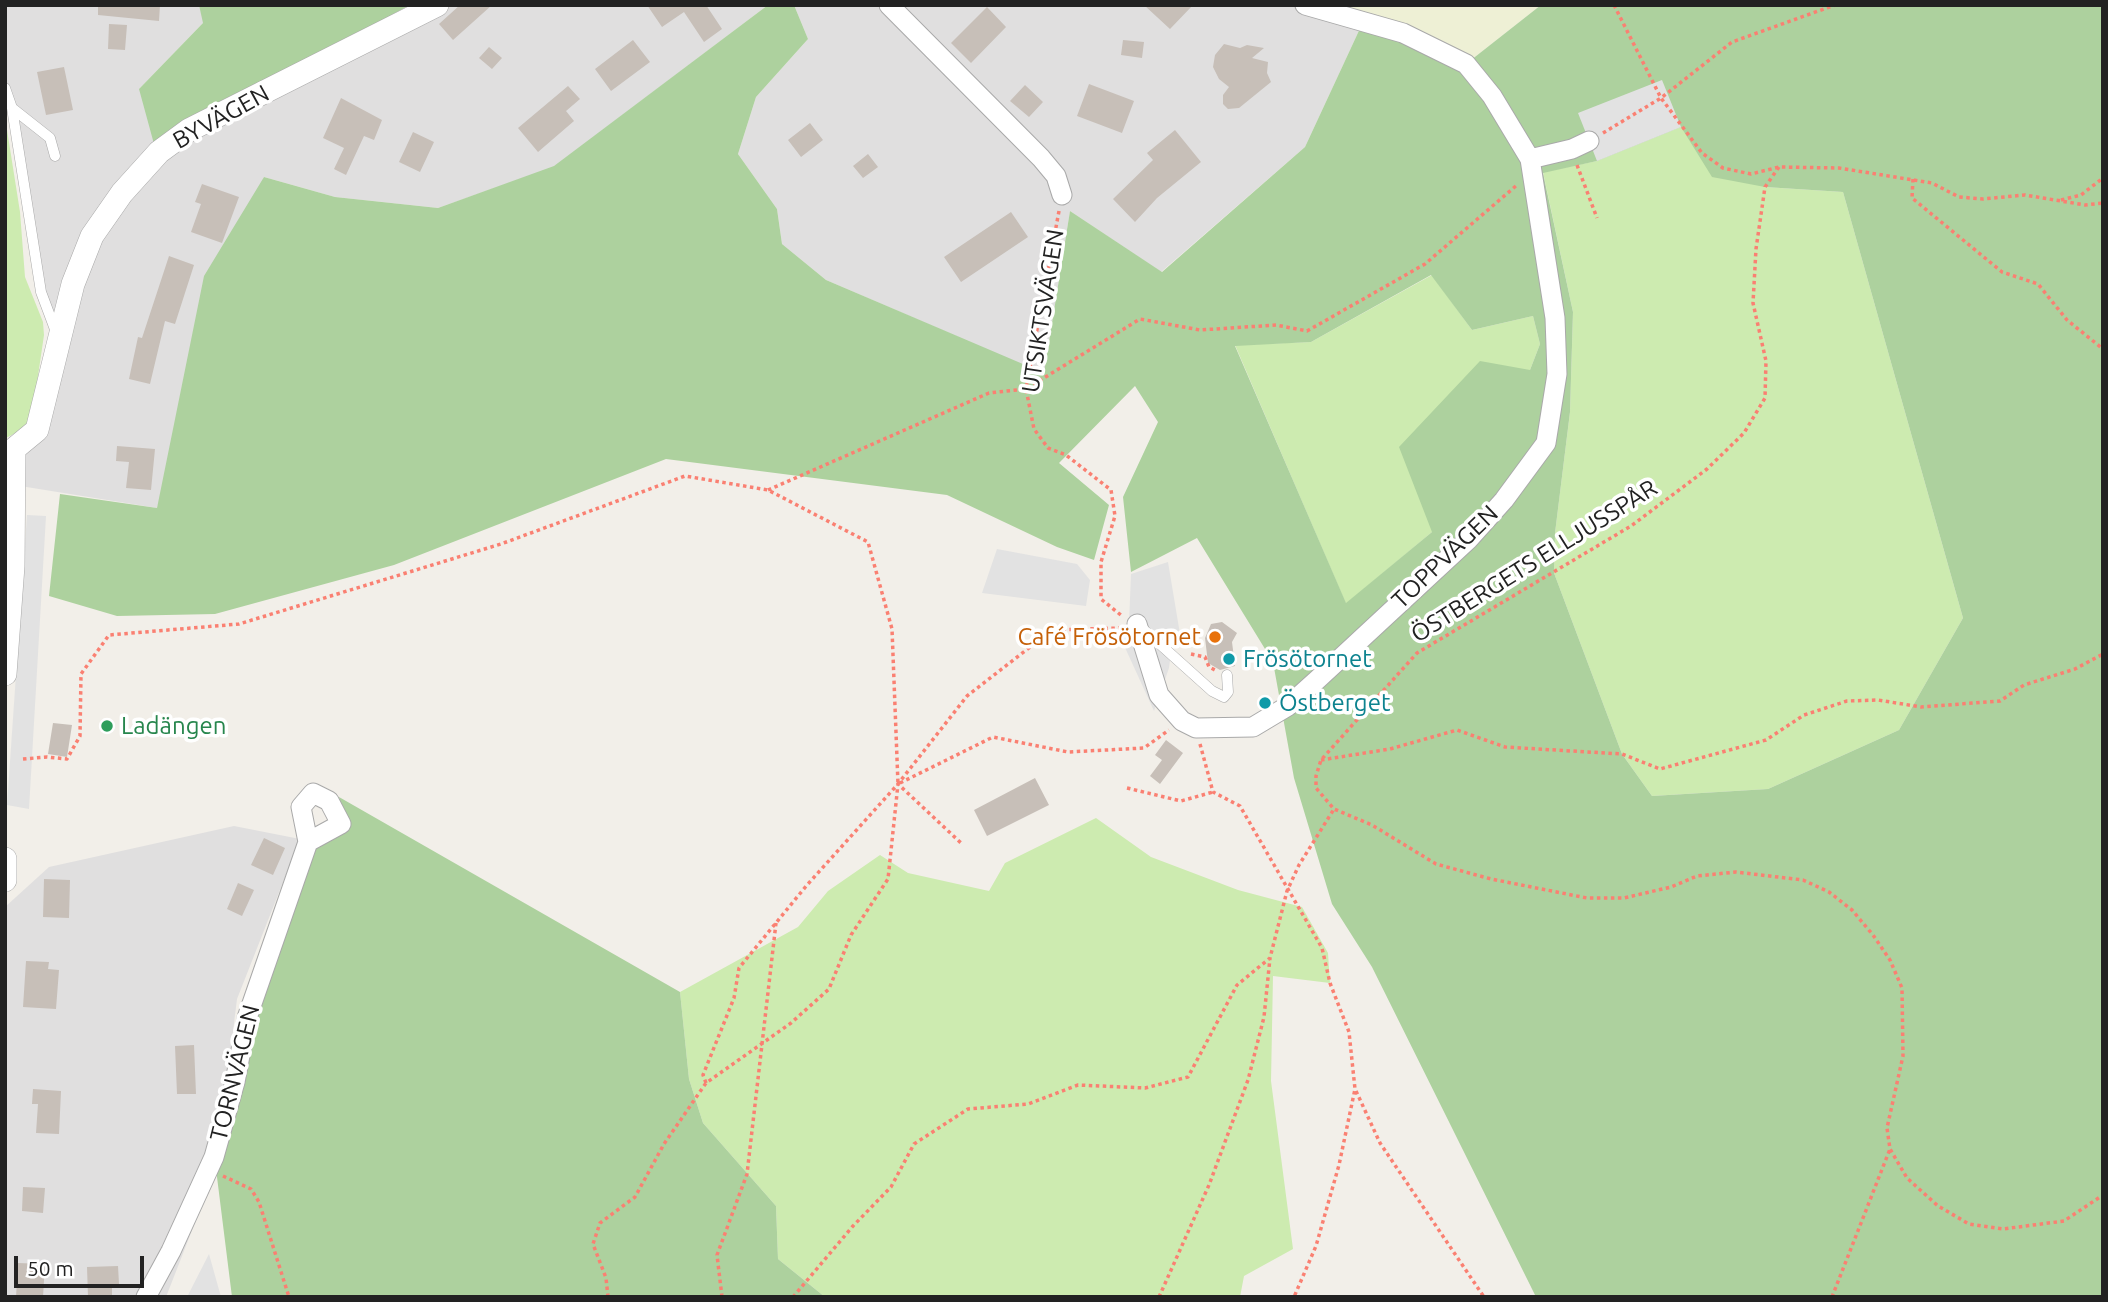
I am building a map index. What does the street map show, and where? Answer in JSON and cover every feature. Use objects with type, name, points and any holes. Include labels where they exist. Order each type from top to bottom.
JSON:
[{"type":"street","name":"BYVÄGEN","points":[[5,674],[13,566],[9,449],[37,430],[72,284],[92,236],[122,193],[159,152],[190,130],[437,5]]},
{"type":"street","name":"UTSIKTSVÄGEN","points":[[889,5],[1041,158],[1056,176],[1062,195]]},
{"type":"street","name":"TOPPVÄGEN","points":[[1189,724],[1253,727],[1288,706],[1469,538],[1504,500],[1546,443],[1557,374],[1555,318],[1531,166],[1492,96],[1466,64],[1403,33],[1306,5]]},
{"type":"street","points":[[1531,166],[1581,145]]},
{"type":"street","points":[[1137,624],[1159,695],[1189,724]]},
{"type":"street","name":"TORNVÄGEN","points":[[146,1297],[208,1171],[235,1082],[247,1018],[308,842]]},
{"type":"street","points":[[5,859],[5,880]]},
{"type":"lane","points":[[5,88],[12,108],[41,292],[58,336]]},
{"type":"lane","points":[[12,108],[50,138],[55,156]]},
{"type":"lane","points":[[1137,624],[1212,691],[1224,696],[1228,692],[1227,675]]},
{"type":"path","points":[[1614,5],[1661,99],[1702,153],[1723,168],[1751,174],[1779,167],[1839,169],[1932,183],[1959,197],[1983,199],[2025,195],[2085,205],[2103,203]]},
{"type":"path","points":[[1597,218],[1581,145],[1661,99],[1732,42],[1835,5]]},
{"type":"path","points":[[768,491],[989,393],[1026,389],[1140,319],[1200,330],[1276,325],[1307,331],[1425,264],[1531,166]]},
{"type":"path","name":"ÖSTBERGETS ELLJUSSPÅR","points":[[1321,760],[1417,653],[1631,526],[1707,468],[1744,433],[1765,398],[1766,361],[1754,303],[1756,249],[1765,187],[1779,167]]},
{"type":"path","points":[[2056,201],[2081,195],[2103,177]]},
{"type":"path","points":[[1913,179],[1913,198],[2001,272],[2038,284],[2067,320],[2103,349]]},
{"type":"path","name":"UTSIKTSVÄGEN","points":[[1062,195],[1026,389],[1034,429],[1048,448],[1066,455],[1111,490],[1115,516],[1101,562],[1101,599],[1110,610],[1137,624]]},
{"type":"path","points":[[23,759],[47,757],[67,760],[80,736],[81,674],[109,635],[239,624],[502,544],[685,476],[768,491],[868,542],[892,629],[898,784],[888,879],[851,934],[829,989],[791,1023],[706,1083],[664,1144],[635,1197],[600,1223],[593,1244],[606,1278],[608,1297]]},
{"type":"path","points":[[706,1083],[703,1075],[734,998],[738,968],[898,784],[967,696],[1052,630],[1109,631],[1137,624]]},
{"type":"path","points":[[2103,654],[2075,669],[2024,685],[2000,701],[1921,707],[1878,700],[1847,701],[1804,715],[1766,740],[1660,769],[1622,754],[1505,747],[1457,730],[1390,749],[1321,760],[1316,776],[1316,788],[1334,809],[1372,825],[1436,864],[1491,879],[1587,898],[1624,898],[1671,887],[1697,876],[1735,872],[1803,880],[1829,892],[1852,910],[1873,935],[1890,960],[1902,988],[1903,1056],[1887,1128],[1890,1149],[1908,1178],[1938,1206],[1969,1224],[2003,1229],[2064,1221],[2103,1195]]},
{"type":"path","points":[[898,784],[993,737],[1068,751],[1144,748],[1189,724],[1213,792]]},
{"type":"path","points":[[898,784],[961,843]]},
{"type":"path","points":[[1127,788],[1181,801],[1213,792],[1240,806],[1322,948],[1331,983],[1349,1032],[1355,1089],[1339,1165],[1315,1246],[1294,1297]]},
{"type":"path","points":[[1159,1297],[1209,1185],[1248,1080],[1264,1017],[1270,958],[1287,891],[1299,865],[1334,809]]},
{"type":"path","points":[[722,1297],[717,1255],[747,1174],[777,921]]},
{"type":"path","points":[[793,1297],[853,1226],[891,1188],[914,1144],[968,1109],[1028,1104],[1078,1085],[1145,1088],[1188,1077],[1237,985],[1270,958]]},
{"type":"path","points":[[1355,1089],[1380,1143],[1484,1297]]},
{"type":"path","points":[[1832,1297],[1890,1149]]},
{"type":"path","points":[[208,1171],[245,1185],[259,1202],[289,1297]]},
{"type":"shaded area","points":[[5,5],[199,5],[204,22],[139,89],[437,5],[768,5],[554,167],[438,208],[335,197],[264,177],[157,508],[14,485],[58,336],[41,292],[5,88]]},
{"type":"shaded area","points":[[794,5],[1305,5],[1363,22],[1305,147],[1161,272],[1070,211],[1044,374],[826,280],[782,244],[777,209],[738,154],[756,97],[808,39]]},
{"type":"shaded area","points":[[1662,80],[1681,127],[1597,161],[1578,113]]},
{"type":"shaded area","points":[[27,515],[46,516],[29,809],[7,805]]},
{"type":"shaded area","points":[[997,549],[1077,564],[1090,580],[1086,606],[982,593]]},
{"type":"shaded area","points":[[1168,562],[1181,640],[1172,645],[1169,668],[1154,711],[1122,641],[1129,624],[1131,574]]},
{"type":"shaded area","points":[[234,826],[300,839],[237,999],[216,1169],[166,1297],[5,1297],[5,907],[49,867]]},
{"type":"shaded area","points":[[209,1254],[221,1297],[187,1297]]},
{"type":"green space","points":[[199,5],[410,5],[154,144],[139,89],[203,23]]},
{"type":"green space","points":[[768,5],[794,5],[808,39],[756,97],[738,154],[777,209],[782,244],[826,280],[1044,373],[1070,211],[1162,272],[1305,147],[1363,22],[1466,64],[1541,5],[2103,5],[2103,1297],[1536,1297],[1372,967],[1332,904],[1294,778],[1273,662],[1197,538],[1131,572],[1123,497],[1158,422],[1135,386],[1059,463],[1109,505],[1094,560],[1057,547],[947,495],[666,459],[394,565],[215,614],[117,616],[49,596],[60,494],[157,508],[204,276],[264,177],[335,197],[438,208],[554,166]],"holes":[[[1681,127],[1712,177],[1765,187],[1843,192],[1963,618],[1899,730],[1768,789],[1652,796],[1622,754],[1554,573],[1555,533],[1570,412],[1573,312],[1543,173],[1597,161]],[[1431,275],[1472,330],[1533,316],[1540,344],[1530,370],[1480,361],[1399,447],[1432,532],[1346,603],[1235,346],[1311,342]]]},
{"type":"green space","points":[[1306,5],[1541,5],[1466,64]]},
{"type":"green space","points":[[5,117],[20,212],[25,277],[43,322],[44,335],[32,417],[25,428],[6,438]]},
{"type":"green space","points":[[1681,127],[1765,187],[1843,192],[1963,618],[1899,730],[1768,789],[1652,796],[1622,754],[1554,573],[1555,533],[1570,412],[1573,312],[1543,172],[1597,161]]},
{"type":"green space","points":[[1432,275],[1472,330],[1533,316],[1540,344],[1530,370],[1432,532],[1346,604],[1235,345],[1311,342]]},
{"type":"green space","points":[[339,797],[680,992],[689,1079],[703,1123],[776,1206],[778,1259],[825,1297],[232,1297],[216,1169],[251,1021],[313,847],[344,828]]},
{"type":"green space","points":[[1096,818],[1151,857],[1238,890],[1302,907],[1328,953],[1330,983],[1273,976],[1271,1081],[1293,1249],[1244,1276],[1240,1297],[825,1297],[778,1259],[776,1206],[703,1123],[689,1079],[680,992],[798,927],[828,891],[880,855],[908,873],[989,891],[1005,863]]},
{"type":"building","points":[[98,5],[160,5],[159,21],[98,15]]},
{"type":"building","points":[[460,5],[492,5],[453,40],[439,24]]},
{"type":"building","points":[[647,5],[706,5],[722,29],[704,42],[684,12],[662,27]]},
{"type":"building","points":[[1144,5],[1193,5],[1170,29]]},
{"type":"building","points":[[987,7],[1006,27],[971,63],[951,43]]},
{"type":"building","points":[[109,24],[127,25],[125,50],[108,49]]},
{"type":"building","points":[[633,40],[650,62],[611,91],[595,69]]},
{"type":"building","points":[[1123,40],[1144,42],[1142,58],[1121,55]]},
{"type":"building","points":[[1224,44],[1240,48],[1247,45],[1264,48],[1252,58],[1268,62],[1267,73],[1271,82],[1239,108],[1228,109],[1223,104],[1223,95],[1229,87],[1219,79],[1213,67],[1215,55]]},
{"type":"building","points":[[489,47],[502,58],[492,69],[479,58]]},
{"type":"building","points":[[64,67],[73,110],[46,115],[37,72]]},
{"type":"building","points":[[1089,84],[1134,101],[1122,133],[1077,116]]},
{"type":"building","points":[[1025,85],[1043,102],[1029,117],[1010,101]]},
{"type":"building","points":[[568,86],[580,99],[566,111],[574,121],[538,152],[518,128]]},
{"type":"building","points":[[341,98],[382,120],[374,140],[364,136],[346,175],[334,169],[344,148],[323,138]]},
{"type":"building","points":[[810,123],[823,140],[801,157],[788,140]]},
{"type":"building","points":[[1175,130],[1201,162],[1157,198],[1135,222],[1113,199],[1153,160],[1147,153]]},
{"type":"building","points":[[413,132],[434,142],[420,172],[399,162]]},
{"type":"building","points":[[868,154],[878,167],[863,178],[853,166]]},
{"type":"building","points":[[202,184],[239,197],[222,243],[191,232],[201,204],[195,202]]},
{"type":"building","points":[[1011,212],[1028,237],[961,282],[944,257]]},
{"type":"building","points":[[169,256],[194,265],[175,324],[165,321],[150,384],[129,379],[138,337],[142,338]]},
{"type":"building","points":[[117,446],[155,449],[151,490],[126,488],[129,462],[116,461]]},
{"type":"building","points":[[1222,622],[1237,633],[1232,642],[1235,666],[1220,670],[1208,663],[1205,638],[1211,624]]},
{"type":"building","points":[[53,723],[72,725],[67,757],[48,754]]},
{"type":"building","points":[[1166,740],[1183,753],[1160,784],[1150,776],[1162,760],[1155,755]]},
{"type":"building","points":[[1035,778],[1049,805],[987,836],[974,810]]},
{"type":"building","points":[[264,838],[285,848],[273,875],[251,865]]},
{"type":"building","points":[[44,879],[70,880],[69,918],[43,917]]},
{"type":"building","points":[[238,883],[254,890],[242,916],[227,909]]},
{"type":"building","points":[[26,961],[49,962],[48,969],[59,970],[56,1009],[23,1007]]},
{"type":"building","points":[[194,1045],[196,1094],[177,1094],[175,1046]]},
{"type":"building","points":[[33,1089],[61,1091],[59,1134],[36,1133],[38,1104],[32,1104]]},
{"type":"building","points":[[23,1187],[45,1188],[43,1213],[22,1211]]},
{"type":"building","points":[[18,1263],[45,1264],[43,1297],[16,1297]]},
{"type":"building","points":[[118,1266],[119,1284],[112,1284],[112,1297],[88,1297],[87,1267]]},
{"type":"place","name":"Café Frösötornet","points":[[1215,637]]},
{"type":"place","name":"Frösötornet","points":[[1229,659]]},
{"type":"place","name":"Östberget","points":[[1265,703]]},
{"type":"place","name":"Ladängen","points":[[107,726]]}]
